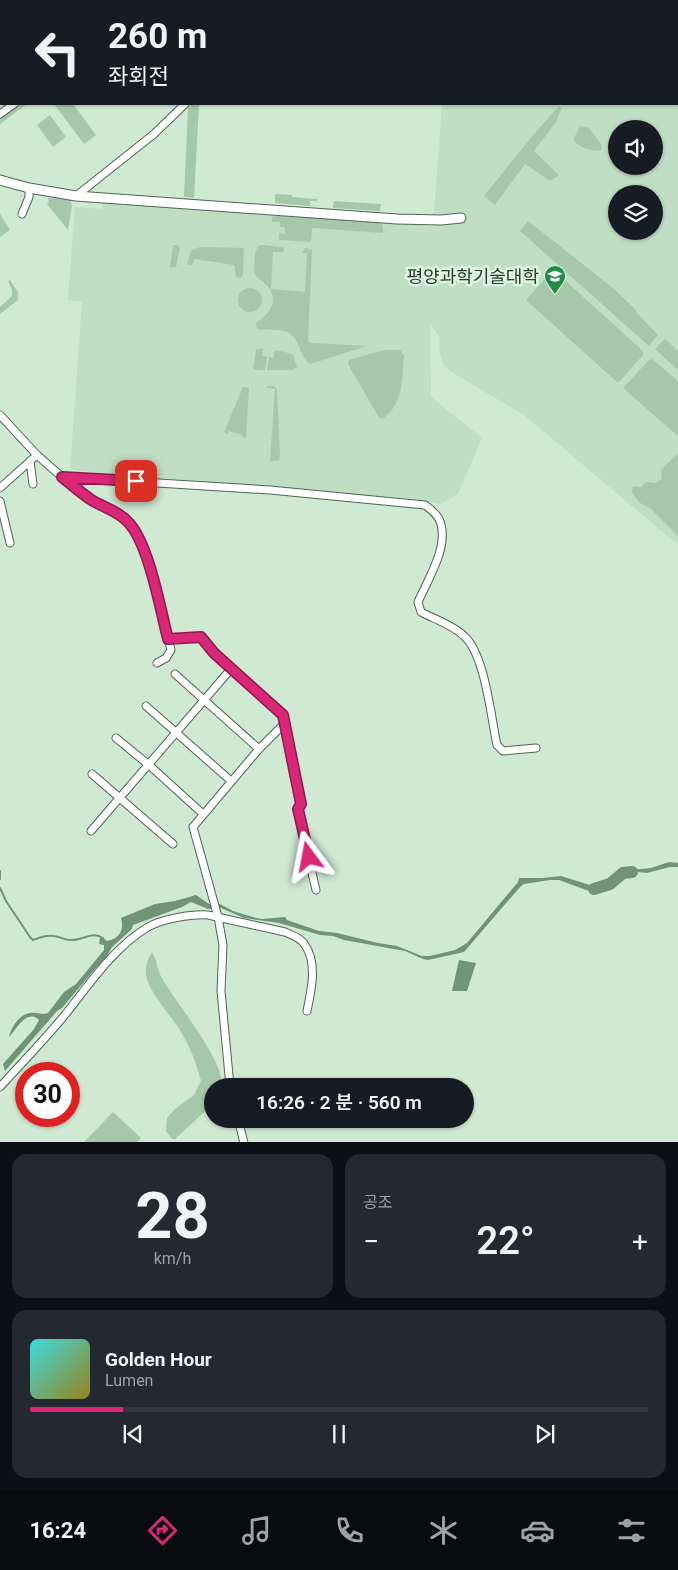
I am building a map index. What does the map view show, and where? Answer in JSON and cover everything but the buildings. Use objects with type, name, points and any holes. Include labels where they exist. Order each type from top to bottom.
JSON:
[{"type":"street","points":[[0,114],[13,105]]},
{"type":"street","points":[[76,196],[154,134],[184,105]]},
{"type":"street","points":[[0,180],[30,188],[76,196],[397,219],[440,220],[462,218]]},
{"type":"street","points":[[22,214],[30,188]]},
{"type":"street","points":[[0,415],[3,424],[62,477],[90,499],[128,522],[140,538],[171,650],[166,658],[156,663]]},
{"type":"street","points":[[0,488],[37,455]]},
{"type":"street","points":[[30,462],[29,468],[33,484]]},
{"type":"street","points":[[62,477],[260,490],[425,506],[438,517],[442,527],[442,546],[418,602],[420,612],[463,635],[471,642],[482,671],[497,745],[503,751],[536,748]]},
{"type":"street","points":[[0,501],[10,544]]},
{"type":"street","points":[[168,639],[201,637],[214,653],[283,715],[301,804],[298,809],[316,890]]},
{"type":"street","points":[[91,831],[231,669]]},
{"type":"street","points":[[175,674],[259,749]]},
{"type":"street","points":[[146,706],[231,781]]},
{"type":"street","points":[[229,1078],[221,991],[223,945],[218,917],[193,827],[259,749],[284,724]]},
{"type":"street","points":[[116,738],[203,814]]},
{"type":"street","points":[[92,774],[173,844]]},
{"type":"street","points":[[0,1087],[56,1026],[115,954],[137,934],[150,926],[164,921],[199,915],[218,917],[296,936],[305,944],[310,957],[313,982],[307,1012]]},
{"type":"street","points":[[240,1128],[244,1142]]},
{"type":"shaded area","points":[[16,105],[26,105],[0,124],[0,117]]},
{"type":"shaded area","points":[[55,105],[74,105],[96,135],[84,144]]},
{"type":"shaded area","points":[[191,105],[199,105],[194,198],[184,197],[188,108]]},
{"type":"shaded area","points":[[442,105],[678,105],[678,545],[524,415],[450,371],[442,363],[439,348],[440,338],[430,324],[431,397],[482,438],[458,494],[441,504],[70,470],[82,302],[68,300],[75,207],[102,209],[103,201],[433,226]]},
{"type":"shaded area","points":[[559,106],[562,108],[556,122],[534,151],[559,175],[550,181],[525,164],[495,205],[484,196]]},
{"type":"shaded area","points":[[50,115],[66,137],[53,147],[37,125]]},
{"type":"shaded area","points":[[580,126],[589,128],[601,144],[602,150],[586,149],[573,140]]},
{"type":"shaded area","points":[[275,194],[317,199],[317,201],[310,201],[310,206],[275,203]]},
{"type":"shaded area","points":[[48,198],[70,199],[72,206],[68,230],[47,204],[49,202]]},
{"type":"shaded area","points":[[334,201],[381,204],[380,211],[333,208]]},
{"type":"shaded area","points":[[0,214],[10,230],[0,237]]},
{"type":"shaded area","points":[[277,214],[379,220],[383,226],[383,233],[312,228],[311,242],[279,240],[279,233],[285,234],[285,227],[280,227],[280,222],[272,222],[272,217]]},
{"type":"shaded area","points":[[528,221],[613,288],[636,310],[658,335],[649,346],[520,231]]},
{"type":"shaded area","points":[[173,245],[178,245],[180,248],[176,267],[170,268]]},
{"type":"shaded area","points":[[258,246],[284,248],[283,252],[273,252],[271,289],[305,292],[307,253],[302,253],[305,248],[312,250],[308,341],[312,343],[367,346],[310,364],[304,357],[296,340],[289,333],[257,329],[256,323],[265,316],[273,303],[268,287],[254,273],[255,253]]},
{"type":"shaded area","points":[[200,247],[244,248],[243,275],[240,278],[236,277],[234,265],[195,259],[192,265],[187,264],[191,251]]},
{"type":"shaded area","points":[[550,273],[558,274],[643,351],[643,355],[619,382],[526,300]]},
{"type":"shaded area","points":[[10,280],[18,292],[18,300],[0,314],[0,307],[12,296],[12,290],[8,281]]},
{"type":"shaded area","points":[[250,288],[259,291],[262,300],[259,309],[250,312],[241,309],[238,300],[241,291]]},
{"type":"shaded area","points":[[665,339],[678,351],[678,370],[655,349]]},
{"type":"shaded area","points":[[263,348],[262,356],[267,357],[265,370],[253,370],[256,350]]},
{"type":"shaded area","points":[[275,350],[293,355],[297,367],[293,370],[267,370],[269,357],[273,358]]},
{"type":"shaded area","points":[[384,350],[400,350],[404,355],[402,382],[398,399],[389,413],[382,419],[378,416],[348,364],[349,360]]},
{"type":"shaded area","points":[[652,359],[678,381],[678,436],[623,388]]},
{"type":"shaded area","points":[[267,386],[274,386],[277,390],[280,456],[279,460],[270,462],[275,389],[267,388]]},
{"type":"shaded area","points":[[243,387],[249,388],[246,438],[229,431],[228,434],[224,432]]},
{"type":"shaded area","points":[[677,454],[678,536],[650,508],[640,503],[632,492],[633,486],[641,487],[646,482],[656,483],[662,479],[661,470]]},
{"type":"shaded area","points":[[669,862],[678,863],[678,867],[670,867],[647,873],[623,874],[608,886],[593,891],[559,880],[524,884],[464,952],[428,960],[405,951],[320,935],[279,923],[244,918],[221,908],[208,909],[191,902],[133,925],[132,929],[112,947],[106,958],[5,1071],[3,1064],[34,1029],[39,1020],[34,1017],[26,1019],[9,1037],[12,1028],[18,1020],[26,1014],[48,1013],[64,992],[76,984],[104,950],[104,945],[99,944],[100,938],[102,937],[107,941],[116,938],[122,929],[121,918],[155,904],[196,895],[209,904],[220,904],[233,911],[256,918],[285,917],[287,920],[319,931],[397,946],[422,956],[430,956],[455,950],[467,943],[518,882],[519,878],[561,876],[593,886],[607,881],[622,871],[651,868]]},
{"type":"shaded area","points":[[152,952],[162,978],[208,1048],[221,1076],[221,1078],[204,1078],[204,1112],[175,1139],[172,1139],[166,1131],[167,1118],[175,1109],[194,1095],[201,1081],[186,1040],[150,987],[146,971]]},
{"type":"shaded area","points":[[459,960],[476,963],[467,991],[452,991]]},
{"type":"shaded area","points":[[113,1112],[141,1138],[137,1142],[84,1142]]},
{"type":"waterway","points":[[0,871],[0,879]]},
{"type":"waterway","points":[[594,889],[610,884],[623,873],[632,872]]},
{"type":"waterway","points":[[0,888],[6,901],[33,940],[50,936],[69,940],[95,935],[103,938]]},
{"type":"place","name":"평양과학기술대학","points":[[555,295]]},
{"type":"route","points":[[136,481],[62,477],[90,499],[108,508],[128,522],[140,538],[168,639],[201,637],[214,653],[283,715],[301,804],[298,809],[309,857]]}]
